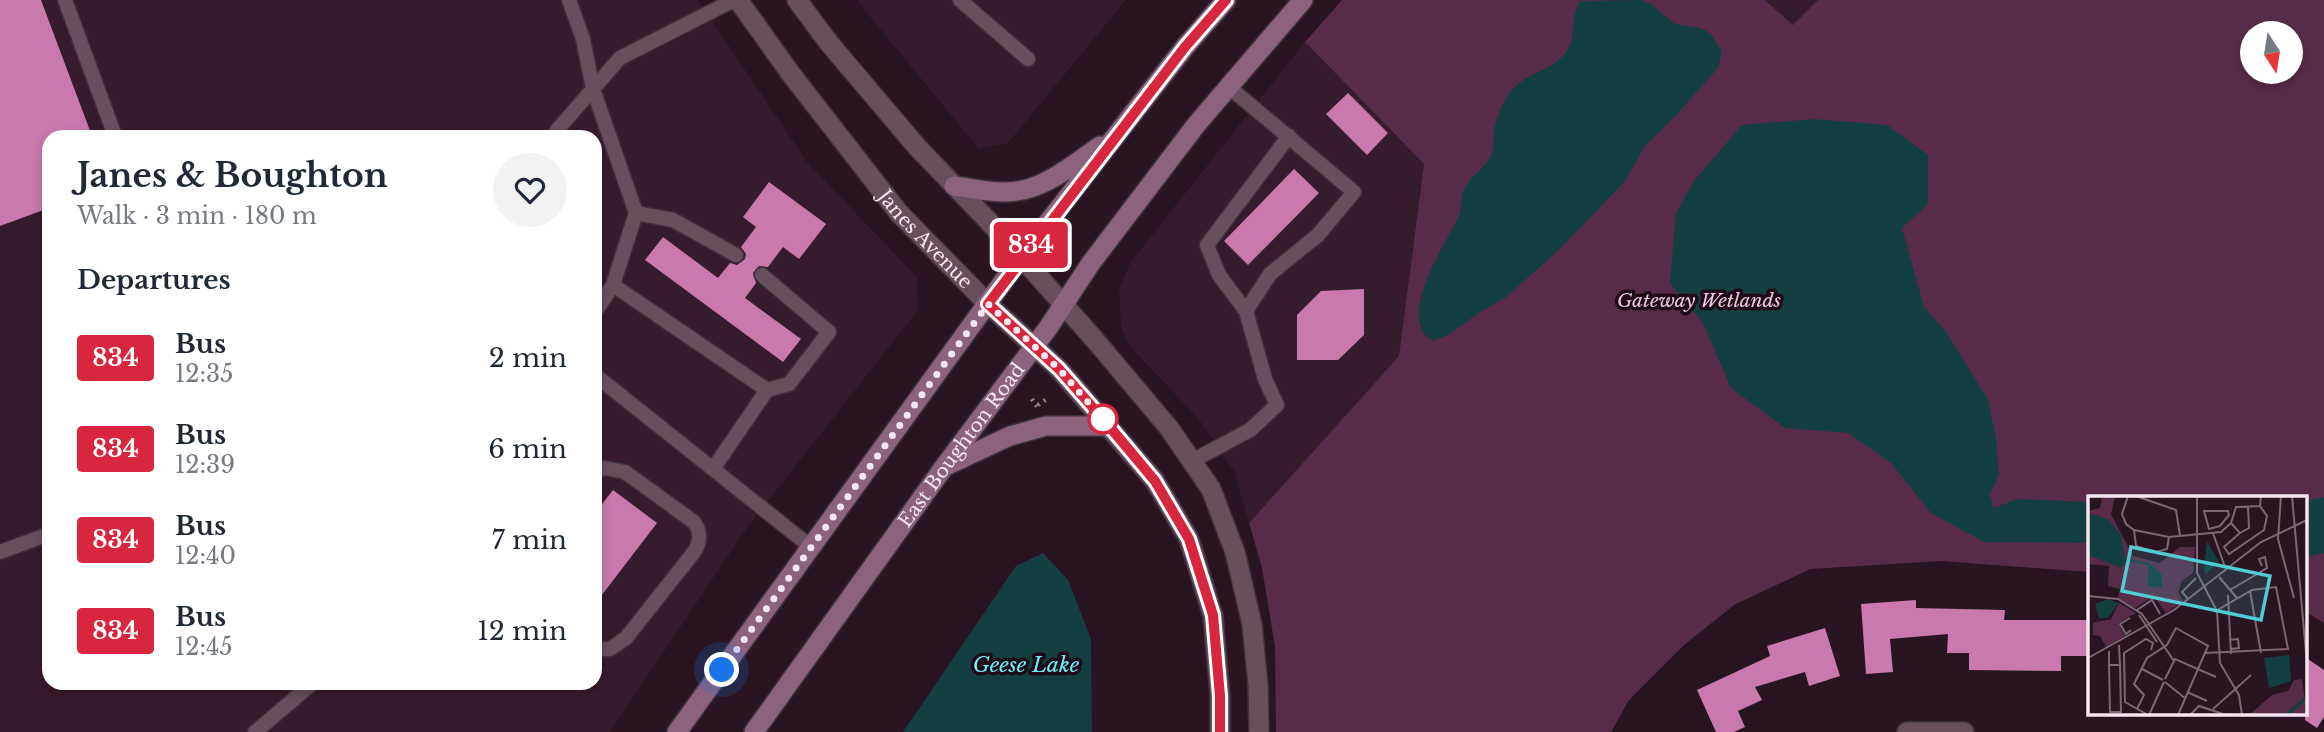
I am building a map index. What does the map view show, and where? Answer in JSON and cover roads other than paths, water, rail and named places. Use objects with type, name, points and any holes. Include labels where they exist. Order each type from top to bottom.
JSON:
[{"type":"main road","points":[[677,732],[1021,257],[1185,47],[1226,0]]},
{"type":"main road","name":"East Boughton Road","points":[[754,732],[944,467],[1034,347],[1091,263],[1196,125],[1303,0]]},
{"type":"main road","points":[[954,186],[1003,192],[1026,190],[1049,181],[1116,136]]},
{"type":"main road","points":[[944,467],[1010,436],[1046,426],[1109,426]]},
{"type":"street","name":"Janes Avenue","points":[[736,0],[899,213],[988,304],[1059,369],[1155,481],[1189,539],[1213,615],[1220,696],[1220,732]]},
{"type":"street","points":[[797,0],[829,43],[918,148],[1021,257],[1169,428],[1211,489],[1235,552],[1252,624],[1259,732]]},
{"type":"street","points":[[1907,732],[1964,732]]},
{"type":"lane","points":[[65,0],[113,130]]},
{"type":"lane","points":[[569,0],[583,39],[593,89],[636,213],[613,285],[602,302]]},
{"type":"lane","points":[[557,130],[620,58],[736,0]]},
{"type":"lane","points":[[960,0],[1028,60]]},
{"type":"lane","points":[[1229,87],[1354,192],[1318,235],[1269,274],[1246,311]]},
{"type":"lane","points":[[1192,461],[1251,430],[1277,405],[1265,379],[1246,311],[1219,275],[1207,245],[1289,136]]},
{"type":"lane","points":[[636,213],[673,220],[736,255]]},
{"type":"lane","points":[[713,469],[767,390],[789,384],[829,332],[762,275]]},
{"type":"lane","points":[[613,285],[767,390]]},
{"type":"lane","points":[[602,387],[713,469],[811,547]]},
{"type":"lane","points":[[602,469],[625,472],[694,522],[700,533],[700,540],[694,552],[626,638],[610,649],[602,649]]},
{"type":"lane","points":[[0,552],[42,537]]},
{"type":"lane","points":[[255,732],[305,690]]},
{"type":"water","points":[[1641,0],[1651,4],[1675,24],[1701,28],[1711,34],[1722,52],[1718,68],[1645,146],[1625,181],[1560,249],[1505,298],[1450,334],[1433,341],[1422,330],[1419,316],[1421,298],[1435,260],[1459,215],[1464,189],[1491,156],[1495,125],[1505,99],[1517,85],[1554,63],[1567,51],[1580,1]]},
{"type":"water","points":[[1814,119],[1887,125],[1928,155],[1928,204],[1902,228],[1924,307],[1947,333],[1988,400],[1996,438],[1999,475],[1990,494],[1993,508],[2018,499],[2088,502],[2088,543],[1984,542],[1931,513],[1891,463],[1848,433],[1785,428],[1731,388],[1703,323],[1670,283],[1676,213],[1693,182],[1742,125]]},
{"type":"water","points":[[2324,497],[2324,553],[2306,558],[2306,501]]},
{"type":"water","name":"Geese Lake","points":[[1043,553],[1068,580],[1091,639],[1092,732],[903,732],[1016,566]]},
{"type":"park label","name":"Gateway Wetlands","points":[[1699,300]]}]
